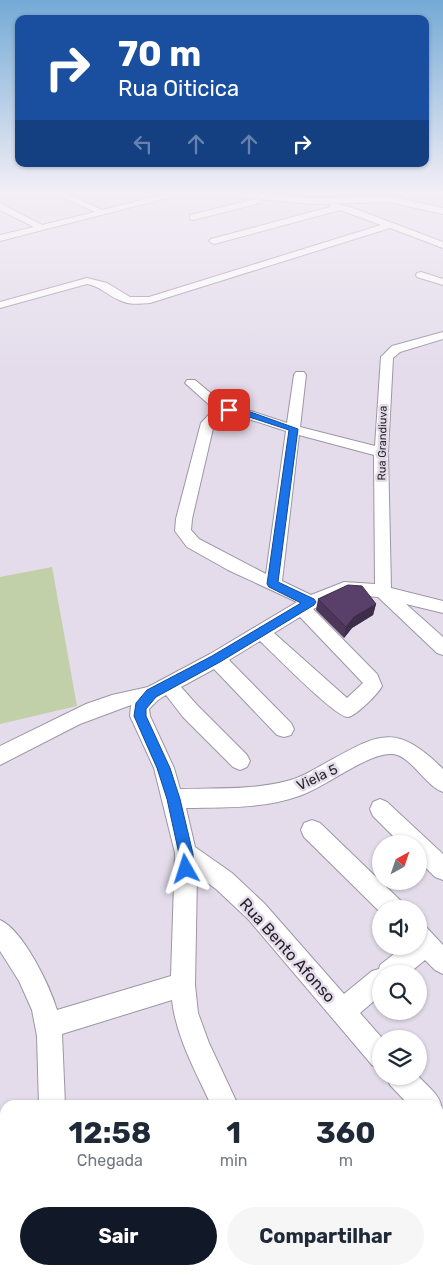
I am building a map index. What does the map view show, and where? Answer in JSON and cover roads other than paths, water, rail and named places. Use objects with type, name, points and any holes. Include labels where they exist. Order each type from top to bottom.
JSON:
[{"type":"street","points":[[0,305],[87,281],[101,284],[119,297],[130,302],[150,300],[311,250]]},
{"type":"street","points":[[421,275],[443,282]]},
{"type":"street","name":"Rua Grandiuva","points":[[383,592],[381,452],[387,357],[396,349],[443,335]]},
{"type":"street","points":[[273,584],[300,375]]},
{"type":"street","points":[[192,384],[223,410],[242,412],[293,429],[381,452]]},
{"type":"street","points":[[223,410],[213,416],[208,422],[184,519],[184,531],[193,543],[209,553],[273,584],[306,605],[370,679],[373,686],[347,709],[327,694],[261,631]]},
{"type":"street","points":[[0,756],[86,714],[133,696],[160,689],[216,659],[306,605],[344,588],[363,588],[383,592],[443,608]]},
{"type":"street","points":[[383,592],[443,648]]},
{"type":"street","points":[[216,659],[284,729]]},
{"type":"street","points":[[160,689],[140,707],[140,716],[164,768],[186,854],[183,985],[186,1013],[198,1048],[223,1100]]},
{"type":"street","points":[[160,689],[190,711],[240,761]]},
{"type":"street","name":"Viela 5","points":[[173,799],[274,793],[298,788],[376,747],[391,744],[406,750],[443,783]]},
{"type":"street","points":[[380,809],[407,835]]},
{"type":"street","points":[[312,830],[384,900]]},
{"type":"street","name":"Rua Bento Afonso","points":[[186,854],[224,882],[256,911],[372,1046]]},
{"type":"street","points":[[428,855],[443,869]]},
{"type":"street","points":[[0,932],[28,971],[42,999],[47,1026],[52,1100]]},
{"type":"street","points":[[427,945],[443,962]]},
{"type":"street","points":[[398,965],[407,955]]},
{"type":"street","points":[[47,1026],[183,985]]},
{"type":"street","points":[[343,1012],[372,988]]},
{"type":"street","points":[[408,1085],[423,1100]]}]
